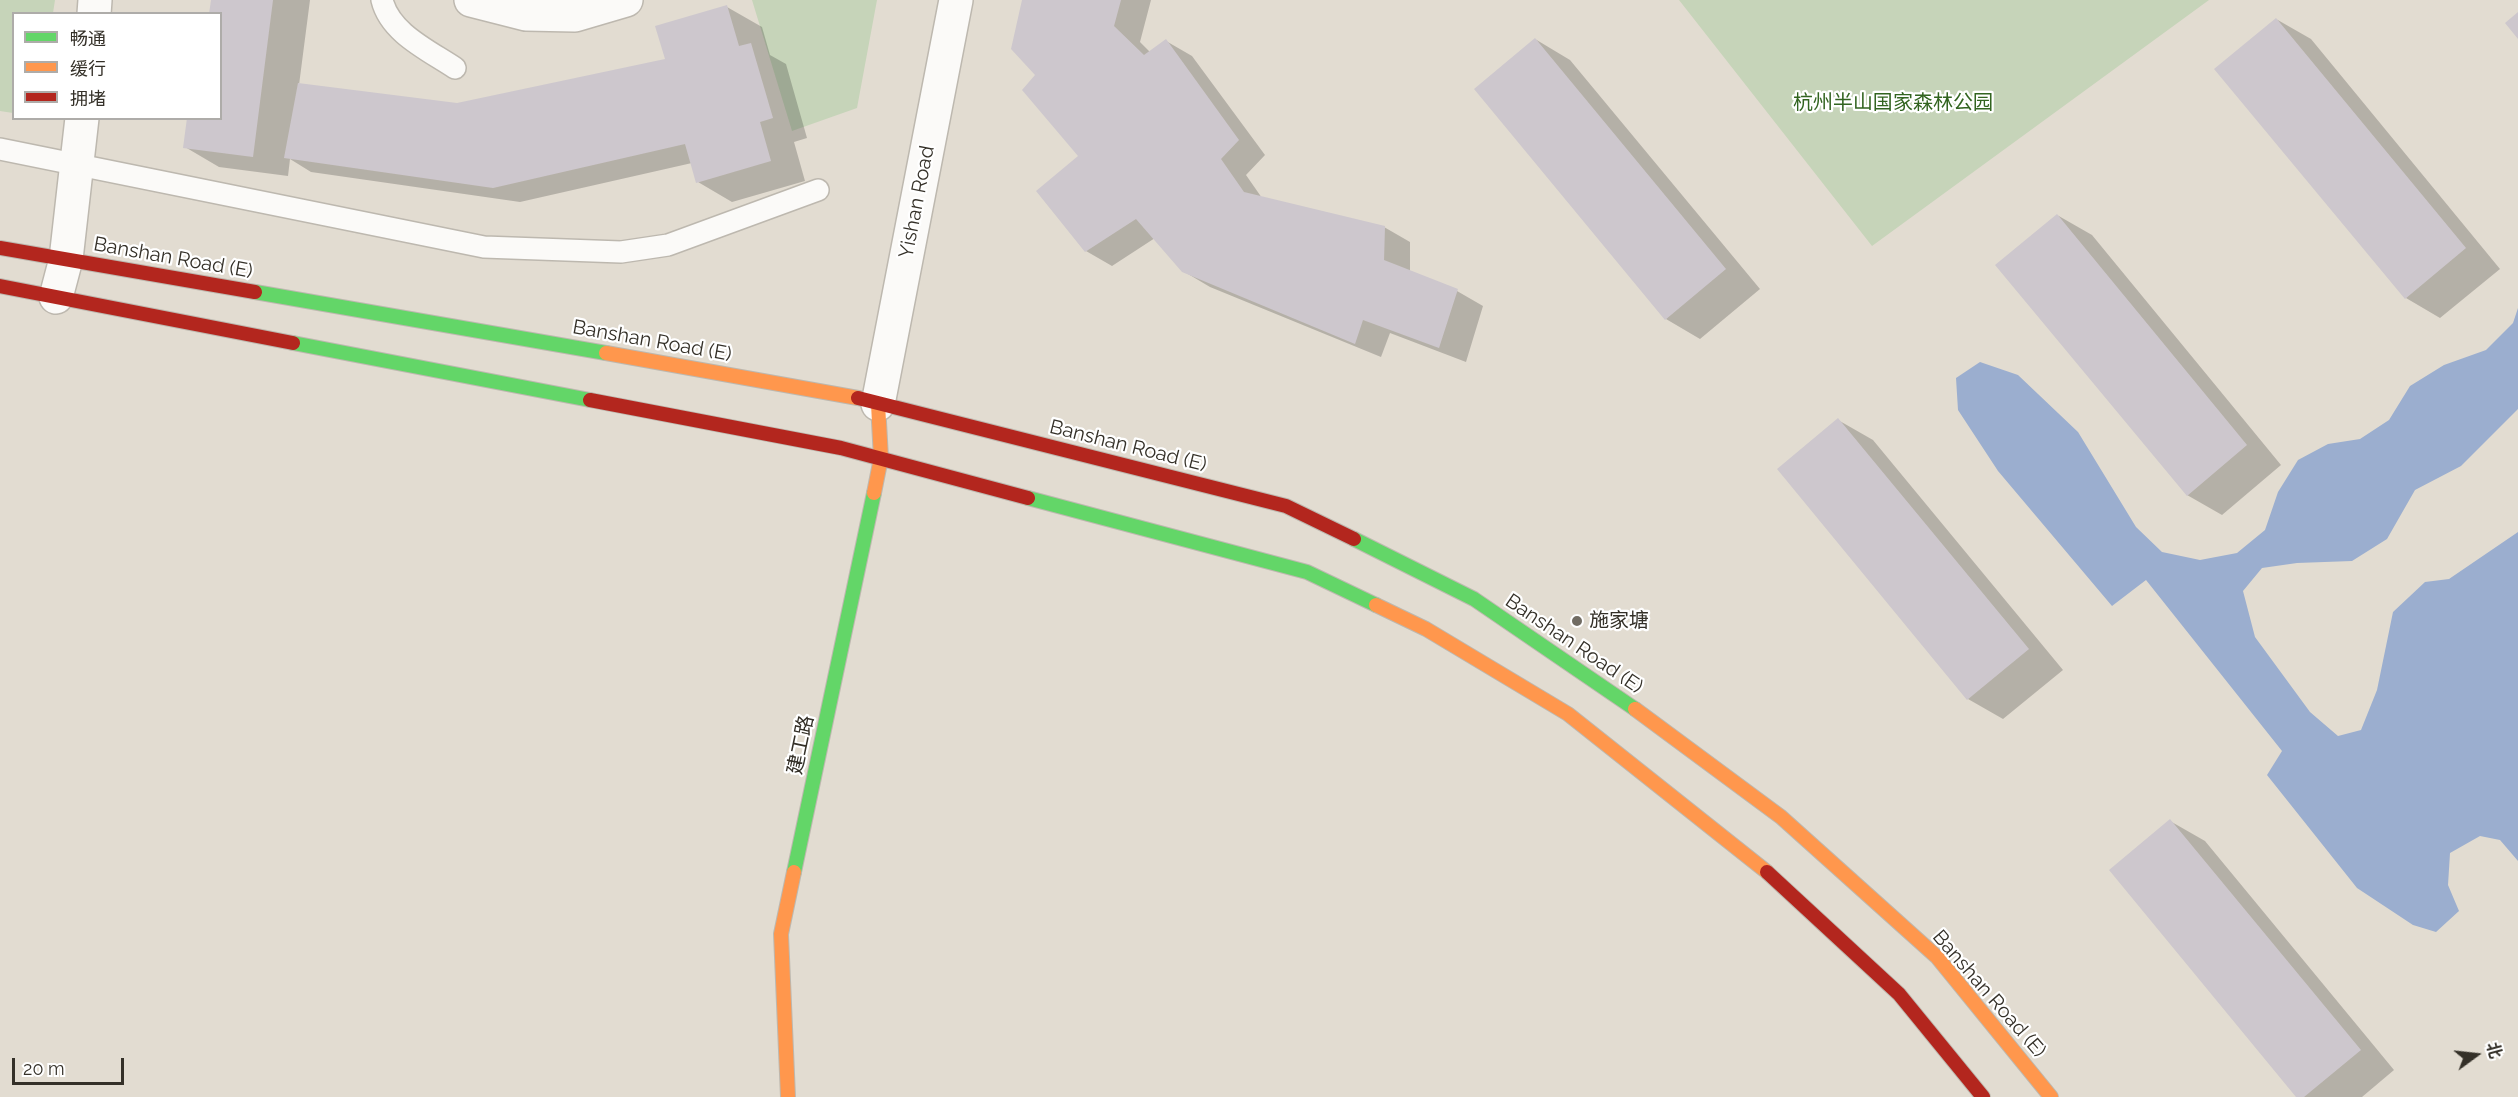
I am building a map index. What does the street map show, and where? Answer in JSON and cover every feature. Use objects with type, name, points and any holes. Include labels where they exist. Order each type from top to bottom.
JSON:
[{"type":"main road","name":"Banshan Road (E)","points":[[0,248],[841,394],[1286,506],[1474,599],[1669,732],[1781,818],[1937,957],[2051,1097]]},
{"type":"main road","points":[[0,286],[841,448],[1307,572],[1426,629],[1568,714],[1772,876],[1899,994],[1983,1097]]},
{"type":"main road","name":"建工路","points":[[788,1097],[781,934],[881,458],[878,404]]},
{"type":"street","points":[[471,0],[526,14],[575,15],[626,0]]},
{"type":"street","name":"Yishan Road","points":[[878,404],[956,0]]},
{"type":"street","points":[[56,297],[66,259],[82,120]]},
{"type":"lane","points":[[382,0],[386,15],[408,37],[455,68]]},
{"type":"lane","points":[[0,149],[484,247],[621,252],[668,245],[818,190]]},
{"type":"green space","points":[[0,0],[55,0],[53,12],[12,12],[12,113],[0,111]]},
{"type":"green space","points":[[752,0],[877,0],[857,108],[792,131]]},
{"type":"green space","name":"杭州半山国家森林公园","points":[[1679,0],[2209,0],[1872,246]]},
{"type":"water","points":[[2518,308],[2518,409],[2461,466],[2415,490],[2387,539],[2352,561],[2297,563],[2262,568],[2243,591],[2255,637],[2310,712],[2338,736],[2361,730],[2377,690],[2393,612],[2425,582],[2449,579],[2518,532],[2518,861],[2500,840],[2480,836],[2450,853],[2448,885],[2459,911],[2436,932],[2413,925],[2357,888],[2267,775],[2282,751],[2146,580],[2112,606],[1998,471],[1958,410],[1956,378],[1980,362],[2018,375],[2078,432],[2136,527],[2162,552],[2200,560],[2237,553],[2265,530],[2278,492],[2298,460],[2328,444],[2360,439],[2389,420],[2410,386],[2444,365],[2486,350],[2513,323]]},
{"type":"building","points":[[211,0],[273,0],[253,157],[183,148],[187,120],[222,120],[222,12],[209,12]]},
{"type":"building","points":[[1022,0],[1121,0],[1114,26],[1144,55],[1166,39],[1239,140],[1221,159],[1244,192],[1385,226],[1384,260],[1458,289],[1439,348],[1363,320],[1355,344],[1182,272],[1136,219],[1085,252],[1036,191],[1078,156],[1022,90],[1035,75],[1011,49]]},
{"type":"building","points":[[727,5],[739,46],[751,43],[773,118],[760,122],[771,161],[696,183],[685,144],[493,188],[284,158],[298,83],[457,103],[665,59],[655,26]]},
{"type":"building","points":[[2518,12],[2518,39],[2505,23]]},
{"type":"building","points":[[2276,18],[2466,248],[2405,299],[2214,69]]},
{"type":"building","points":[[1535,38],[1726,269],[1665,320],[1474,89]]},
{"type":"building","points":[[2057,214],[2247,445],[2187,496],[1995,265]]},
{"type":"building","points":[[1838,418],[2029,649],[1967,700],[1777,469]]},
{"type":"building","points":[[2170,819],[2361,1050],[2304,1097],[2296,1097],[2109,870]]},
{"type":"traffic: fast","points":[[255,292],[606,353]]},
{"type":"traffic: fast","points":[[293,343],[590,400]]},
{"type":"traffic: fast","points":[[794,872],[874,493]]},
{"type":"traffic: fast","points":[[1028,498],[1307,572],[1376,605]]},
{"type":"traffic: fast","points":[[1354,539],[1474,599],[1635,709]]},
{"type":"traffic: slow","points":[[606,353],[858,398]]},
{"type":"traffic: slow","points":[[874,493],[881,458],[878,404]]},
{"type":"traffic: slow","points":[[1376,605],[1426,629],[1568,714],[1767,872]]},
{"type":"traffic: slow","points":[[1635,709],[1781,817],[1937,957],[2051,1097]]},
{"type":"traffic: slow","points":[[788,1097],[781,934],[794,872]]},
{"type":"traffic: jam","points":[[0,248],[255,292]]},
{"type":"traffic: jam","points":[[0,286],[293,343]]},
{"type":"traffic: jam","points":[[858,398],[1286,506],[1354,539]]},
{"type":"traffic: jam","points":[[590,400],[841,448],[1028,498]]},
{"type":"traffic: jam","points":[[1767,872],[1899,994],[1983,1097]]},
{"type":"place","name":"施家塘","points":[[1577,621]]}]
